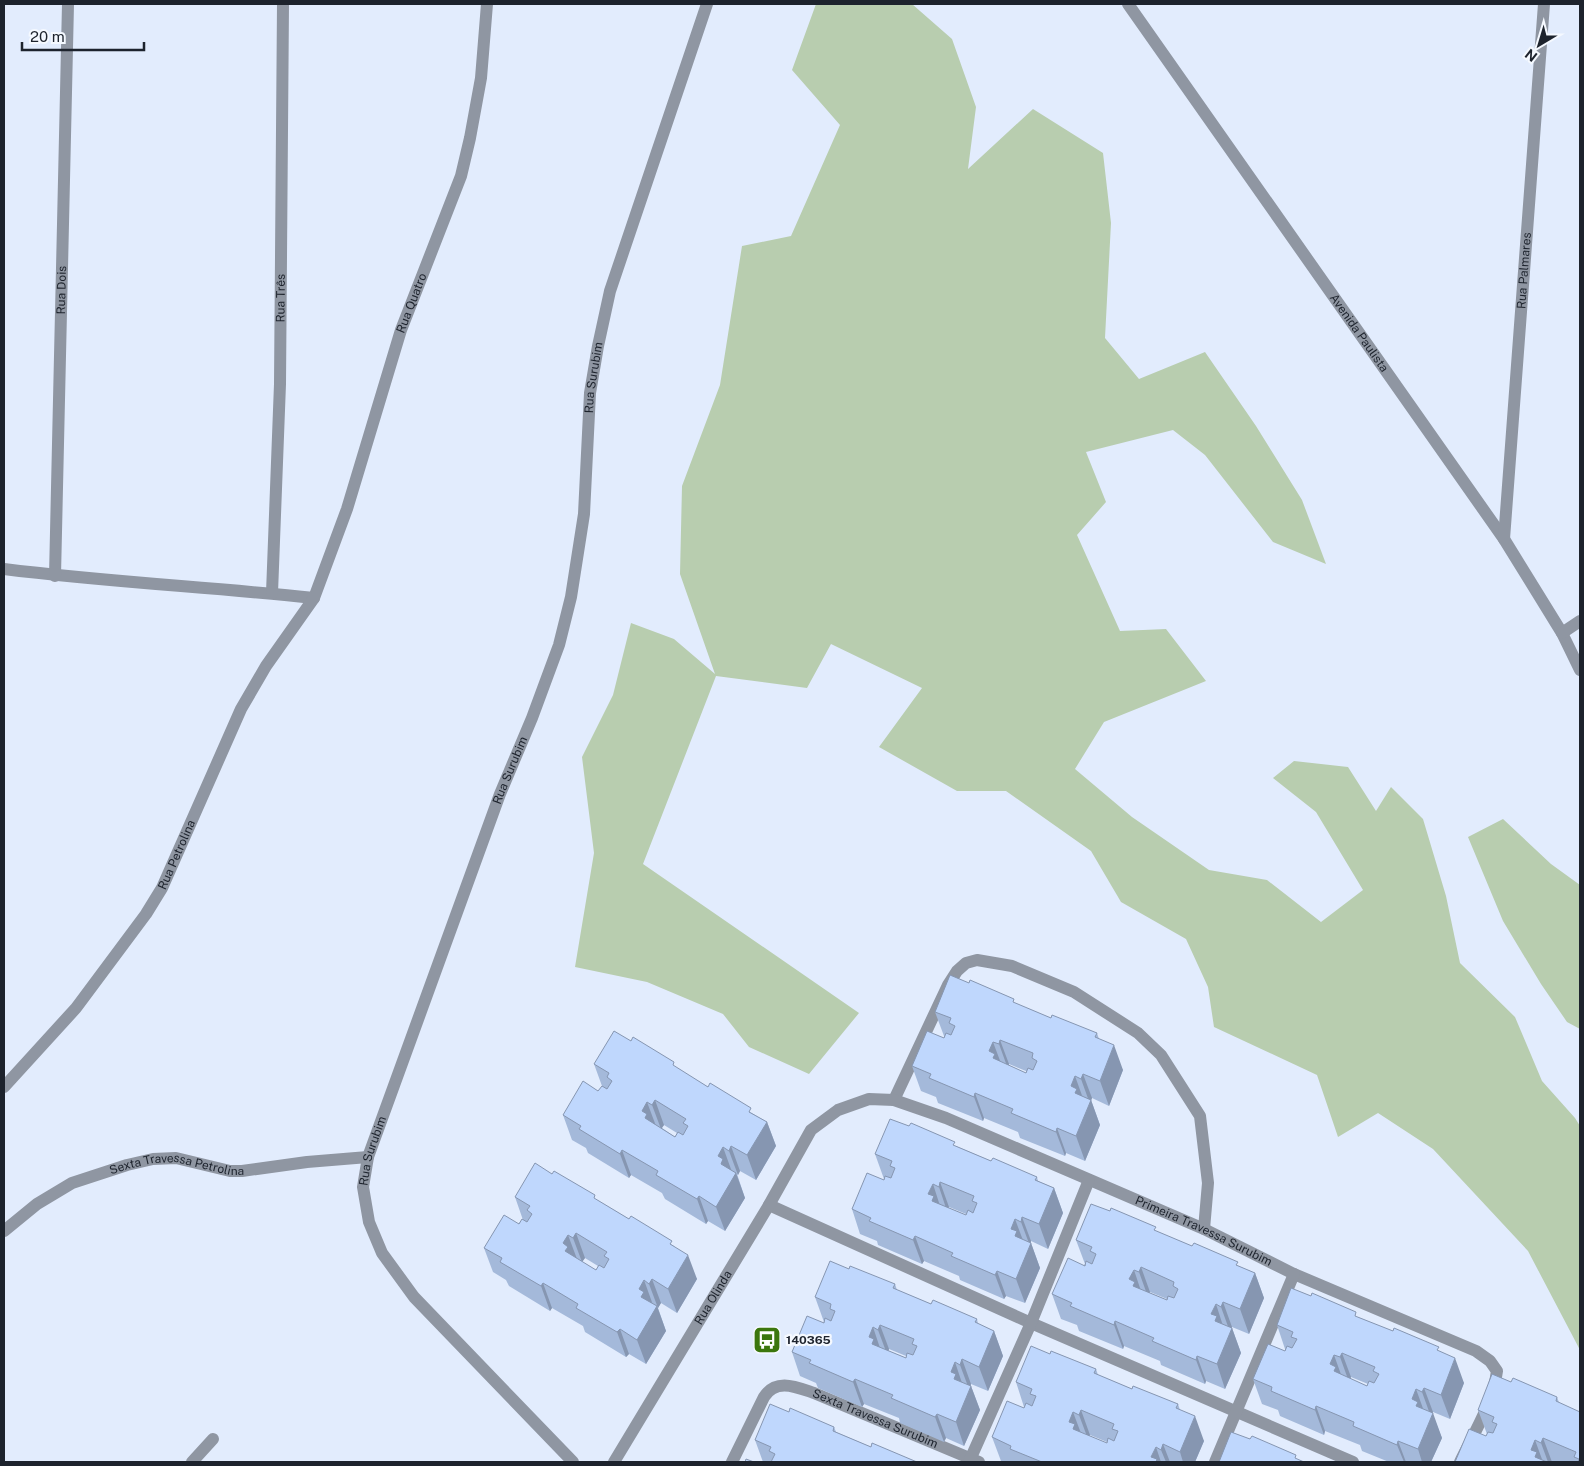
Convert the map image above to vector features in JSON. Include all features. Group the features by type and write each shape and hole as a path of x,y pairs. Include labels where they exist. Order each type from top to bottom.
{"street":[{"name":"Rua Dois","path":"55,576 68,4"},
{"name":"Rua Três","path":"272,593 280,384 283,4"},
{"name":"Rua Quatro","path":"314,598 347,508 401,330 461,176 481,78 487,4"},
{"name":"Rua Surubim","path":"573,1462 414,1297 382,1254 369,1222 363,1187 368,1157 500,794 532,718 559,646 572,597 584,514 590,393 610,291 707,4"},
{"name":"Avenida Paulista","path":"1128,4 1504,539 1562,633 1580,670"},
{"name":"Rua Palmares","path":"1504,539 1544,4"},
{"path":"4,569 55,576 314,598"},
{"name":"Rua Petrolina","path":"4,1087 76,1008 146,914 162,888 241,709 266,666 314,598"},
{"path":"1562,633 1580,620"},
{"path":"894,1100 948,985 957,971 966,963 977,960 1012,966 1038,976 1074,992 1104,1010 1138,1033 1162,1055 1200,1116 1208,1183 1204,1229"},
{"name":"Primeira Travessa Surubim","path":"811,1130 838,1110 869,1099 894,1100 946,1118 1204,1229 1294,1274 1476,1350 1490,1361 1498,1371 1490,1401 1460,1462"},
{"name":"Rua Olinda","path":"614,1462 769,1205 811,1130"},
{"name":"Sexta Travessa Petrolina","path":"4,1231 37,1204 72,1184 153,1158 176,1158 230,1171 242,1172 307,1162 368,1157"},
{"path":"973,1461 1089,1180"},
{"path":"769,1205 1031,1323 1353,1462"},
{"path":"1215,1462 1294,1274"},
{"name":"Sexta Travessa Surubim","path":"732,1462 753,1416 768,1390 781,1386 793,1386 814,1393 973,1461"},
{"path":"192,1462 213,1439"}],"green space":[{"path":"816,4 912,4 952,39 976,107 968,169 1033,109 1103,153 1111,223 1105,338 1139,379 1205,352 1256,426 1302,500 1326,564 1273,542 1205,455 1173,430 1086,452 1106,502 1077,535 1120,631 1166,629 1206,681 1104,722 1075,769 1132,817 1209,870 1267,880 1321,922 1363,890 1316,812 1273,778 1294,761 1348,767 1376,811 1391,787 1423,819 1446,896 1460,963 1515,1017 1542,1081 1580,1126 1580,1350 1528,1251 1433,1149 1378,1113 1338,1137 1317,1075 1214,1027 1208,987 1186,939 1121,902 1091,851 1006,791 957,791 879,747 922,688 831,644 807,688 716,676 643,864 859,1013 809,1074 749,1047 723,1014 647,982 575,967 594,853 582,757 613,695 631,623 674,639 715,674 680,574 682,486 720,385 742,246 791,236 840,125 792,70"},
{"path":"1503,819 1551,864 1580,885 1580,1029 1567,1022 1541,984 1503,921 1468,837"}],"building":[{"path":"950,975 969,983 970,980 1014,999 1013,1002 1051,1018 1052,1015 1097,1033 1095,1037 1114,1045 1100,1081 1083,1074 1081,1079 1075,1076 1071,1086 1077,1089 1075,1093 1091,1100 1076,1136 1057,1128 1056,1132 1011,1113 1013,1109 975,1093 974,1097 929,1078 931,1074 912,1066 927,1031 944,1038 946,1033 951,1035 955,1026 949,1023 951,1018 935,1012","holes":["1000,1040 1033,1053 1032,1058 1037,1061 1033,1070 1028,1068 1026,1073 993,1058 995,1054 989,1051 993,1042 999,1044"]},
{"path":"614,1031 631,1041 633,1037 674,1062 673,1065 708,1087 710,1083 751,1108 749,1112 767,1122 747,1155 731,1146 729,1151 723,1147 718,1156 723,1159 721,1164 736,1173 716,1207 699,1196 697,1199 656,1175 658,1171 622,1150 620,1154 579,1129 581,1126 563,1115 583,1081 598,1091 602,1086 607,1089 612,1081 607,1077 609,1073 594,1064","holes":["655,1100 686,1119 683,1123 688,1126 683,1135 678,1132 675,1137 645,1118 647,1114 642,1111 647,1102 652,1105"]},
{"path":"890,1119 909,1126 911,1123 955,1142 953,1145 991,1161 993,1158 1037,1177 1035,1180 1054,1188 1039,1224 1022,1217 1021,1222 1015,1219 1011,1229 1017,1231 1015,1236 1031,1243 1016,1279 997,1271 995,1275 951,1256 953,1253 915,1236 913,1240 869,1221 871,1218 852,1209 867,1173 884,1180 885,1176 891,1178 895,1168 890,1166 892,1161 875,1154","holes":["940,1182 974,1196 972,1201 977,1203 973,1213 968,1210 966,1215 932,1201 934,1196 928,1194 933,1184 939,1187"]},
{"path":"535,1163 552,1174 554,1171 595,1195 594,1198 629,1219 631,1216 672,1241 670,1244 688,1255 668,1289 652,1279 649,1284 644,1280 639,1289 644,1292 641,1297 657,1306 637,1340 620,1329 617,1332 576,1308 578,1304 543,1283 541,1286 500,1262 502,1258 484,1248 504,1215 519,1224 522,1219 527,1222 532,1214 527,1210 530,1206 515,1197","holes":["576,1233 607,1252 604,1256 609,1259 604,1268 599,1265 596,1270 565,1251 568,1247 563,1243 568,1235 573,1238"]},
{"path":"1091,1204 1110,1211 1111,1208 1156,1227 1154,1230 1192,1246 1194,1243 1238,1262 1236,1265 1255,1273 1240,1309 1223,1302 1221,1307 1216,1304 1211,1314 1217,1316 1215,1321 1232,1328 1217,1364 1197,1356 1196,1360 1152,1341 1154,1338 1115,1321 1114,1325 1070,1306 1072,1303 1052,1294 1068,1258 1085,1266 1086,1261 1092,1264 1096,1254 1090,1251 1092,1247 1076,1240","holes":["1141,1267 1174,1282 1173,1286 1178,1289 1174,1298 1168,1296 1167,1300 1133,1286 1135,1282 1129,1279 1134,1270 1139,1272"]},
{"path":"830,1261 849,1269 850,1266 895,1284 893,1288 931,1304 933,1300 977,1319 975,1322 994,1331 979,1367 962,1359 960,1365 955,1362 951,1372 956,1374 954,1379 971,1386 956,1422 937,1414 935,1417 891,1398 893,1395 855,1379 853,1382 809,1363 811,1360 792,1352 807,1316 824,1323 825,1318 831,1321 835,1311 830,1309 831,1304 815,1297","holes":["880,1325 914,1339 912,1344 917,1346 913,1355 907,1353 906,1358 872,1344 874,1339 869,1337 873,1327 878,1330"]},
{"path":"1291,1288 1311,1296 1312,1293 1356,1312 1355,1316 1393,1331 1394,1328 1439,1347 1437,1350 1455,1358 1441,1395 1424,1388 1422,1392 1416,1389 1412,1399 1418,1402 1416,1406 1433,1413 1418,1449 1398,1441 1397,1445 1353,1426 1354,1422 1316,1406 1315,1410 1271,1391 1272,1387 1253,1379 1268,1344 1285,1351 1287,1346 1292,1348 1297,1339 1291,1337 1293,1332 1277,1325","holes":["1342,1353 1375,1367 1373,1371 1379,1374 1374,1383 1369,1381 1367,1386 1334,1371 1336,1367 1330,1364 1334,1355 1340,1357"]},
{"path":"1031,1346 1050,1354 1051,1351 1096,1369 1094,1373 1132,1389 1133,1386 1178,1404 1176,1408 1195,1416 1180,1452 1163,1444 1161,1450 1156,1447 1151,1457 1157,1459 1156,1462 1042,1462 1010,1449 1011,1446 992,1437 1007,1401 1024,1408 1026,1403 1032,1406 1036,1396 1030,1394 1032,1389 1016,1382","holes":["1081,1410 1114,1424 1112,1429 1118,1431 1114,1441 1108,1438 1107,1443 1073,1429 1075,1424 1069,1422 1073,1412 1079,1415"]},
{"path":"1492,1374 1511,1382 1513,1378 1557,1397 1556,1401 1580,1412 1580,1462 1578,1462 1579,1459 1574,1457 1576,1452 1543,1438 1541,1443 1535,1440 1531,1450 1537,1452 1535,1457 1547,1462 1455,1462 1469,1429 1486,1436 1488,1432 1493,1433 1497,1424 1492,1422 1494,1417 1478,1410"},
{"path":"770,1404 789,1412 790,1408 834,1427 833,1431 871,1447 872,1443 917,1462 771,1462 775,1454 769,1451 771,1447 755,1440"},
{"path":"1231,1432 1250,1439 1252,1436 1296,1455 1295,1458 1304,1462 1219,1462"}],"place":[{"name":"140365","path":"767,1340"}]}
